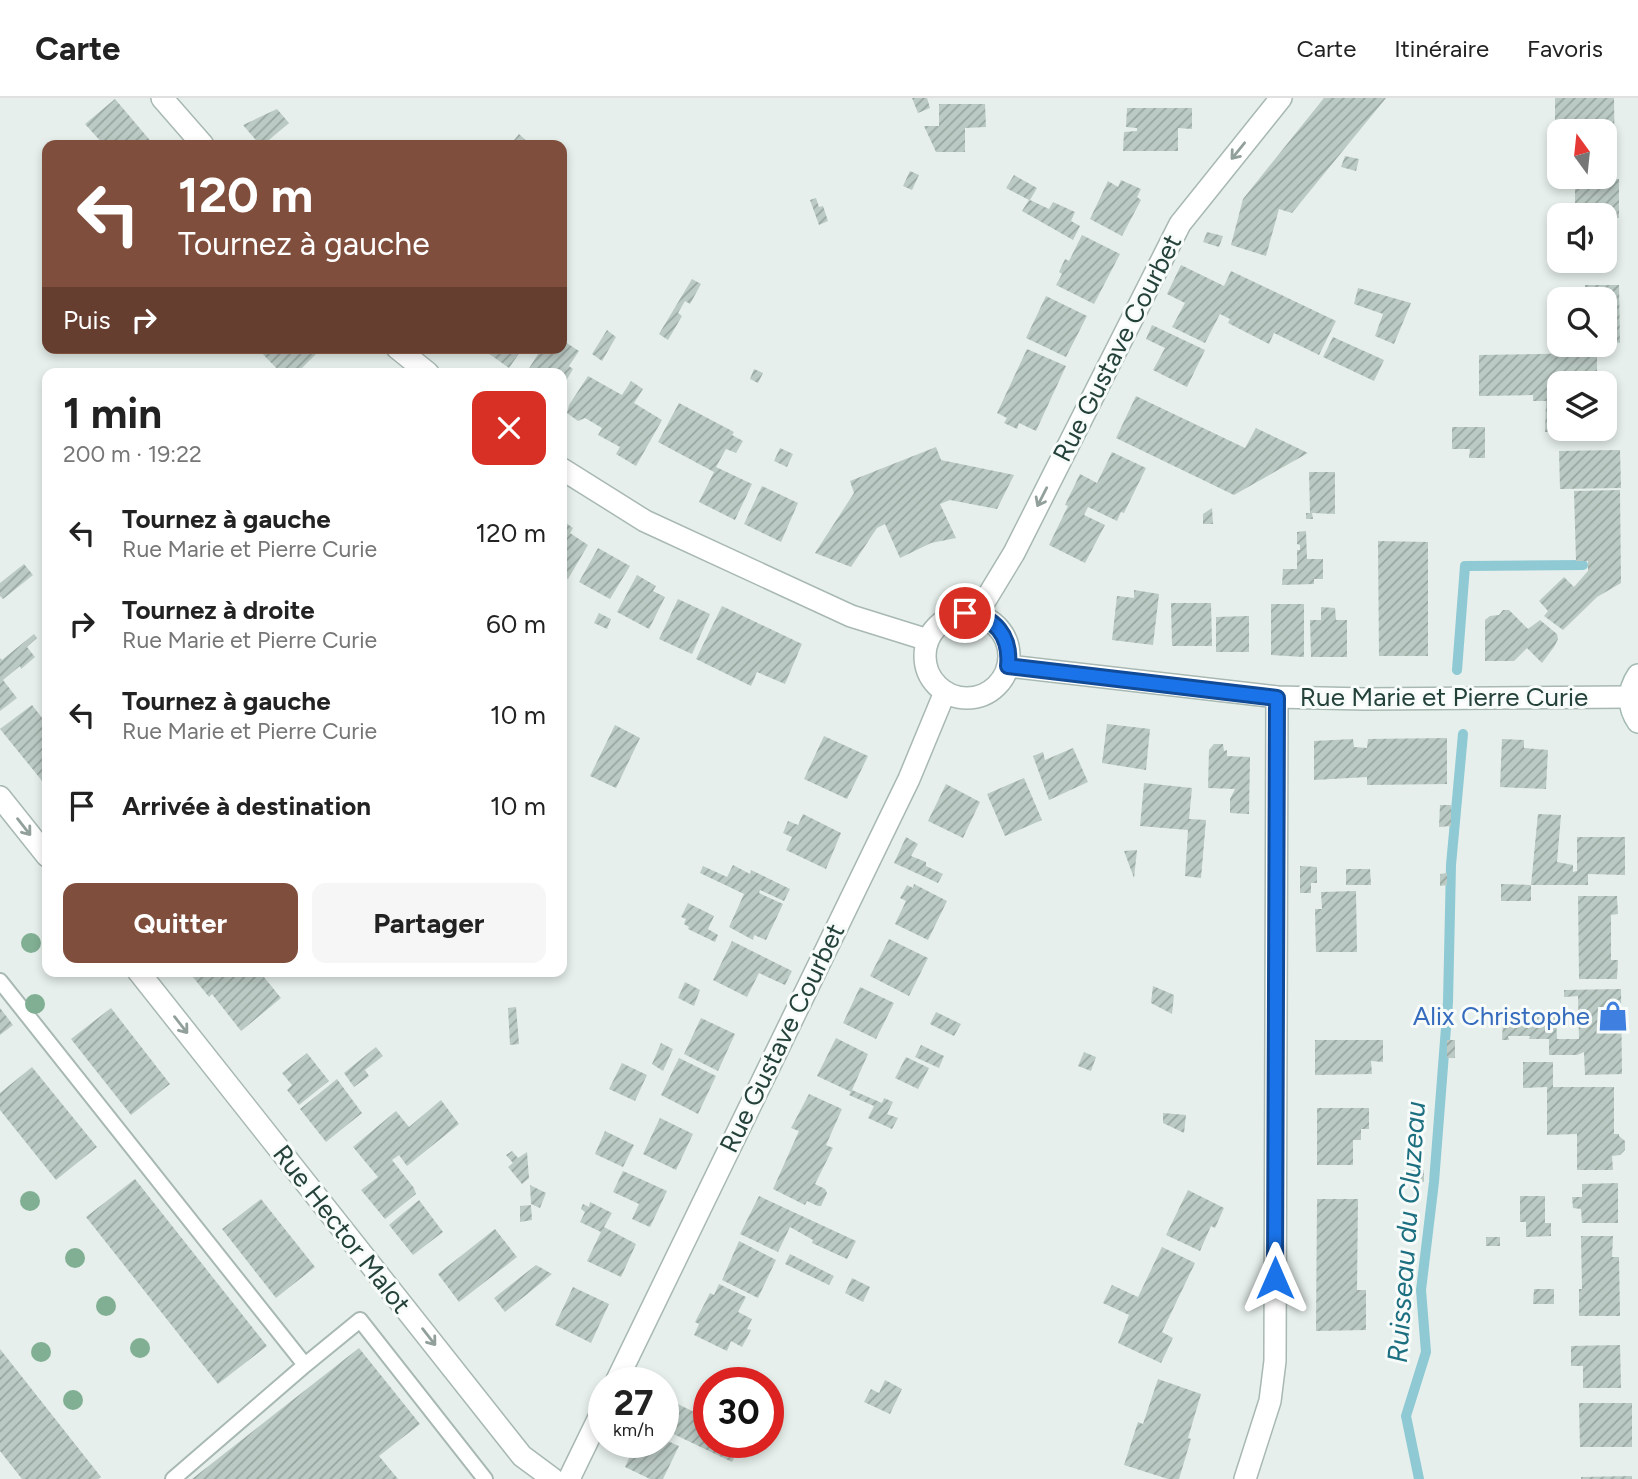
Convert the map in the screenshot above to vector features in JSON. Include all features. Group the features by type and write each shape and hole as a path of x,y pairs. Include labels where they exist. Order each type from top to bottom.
{"street":[{"path":"162,98 199,140"},
{"name":"Rue Gustave Courbet","path":"977,614 1014,554 1180,224 1280,98"},
{"path":"405,354 423,368"},
{"path":"567,472 645,521 851,617 928,640"},
{"path":"965,613 977,614 1000,628 1010,652 1008,666 995,688 983,695 971,698 945,692 929,674 925,651 928,640 943,621 965,613"},
{"name":"Rue Marie et Pierre Curie","path":"1008,666 1277,698 1629,696"},
{"path":"1638,675 1631,686 1629,696 1630,708 1638,722"},
{"name":"Rue Gustave Courbet","path":"622,1367 909,779 945,692"},
{"path":"1245,1479 1270,1401 1275,1361 1277,698"},
{"path":"0,797 42,850"},
{"name":"Rue Hector Malot","path":"143,977 522,1456 553,1479"},
{"path":"569,1479 588,1440"}],"lane":[{"path":"0,981 305,1365"},
{"path":"173,1479 360,1320 485,1479"}],"building":[{"path":"912,98 927,98 930,108 918,113"},
{"path":"1324,98 1386,98 1292,213 1279,209 1266,256 1231,245 1243,199"},
{"path":"1555,98 1614,98 1614,119 1555,119"},
{"path":"115,99 150,140 99,140 85,124"},
{"path":"939,104 985,104 986,127 965,128 965,152 936,152 924,126 939,126"},
{"path":"1127,108 1192,108 1192,129 1178,128 1178,151 1123,151 1124,132 1137,131 1137,128 1126,127"},
{"path":"277,109 289,123 269,140 256,140 243,125"},
{"path":"519,134 526,140 514,140"},
{"path":"1345,156 1359,159 1356,171 1341,167"},
{"path":"910,171 919,175 912,190 903,186"},
{"path":"1014,175 1037,188 1030,200 1049,209 1053,202 1075,212 1071,221 1080,226 1073,240 1022,211 1029,200 1006,188"},
{"path":"1619,179 1619,218 1617,203 1575,203 1575,189 1617,189"},
{"path":"1121,180 1141,189 1137,197 1141,200 1122,236 1090,219 1108,181 1118,187"},
{"path":"816,198 819,207 823,206 828,221 819,225 810,200"},
{"path":"1207,232 1223,236 1219,247 1203,242"},
{"path":"1082,235 1120,254 1094,304 1056,285 1065,259 1069,261"},
{"path":"1181,265 1224,286 1231,271 1336,321 1319,355 1274,333 1269,344 1228,323 1230,319 1220,314 1205,343 1172,327 1185,303 1167,294"},
{"path":"692,279 701,284 690,304 685,301 678,313 682,316 668,340 659,334"},
{"path":"1619,285 1620,343 1617,342 1617,287 1585,287"},
{"path":"1358,288 1411,303 1394,344 1375,336 1383,314 1354,304"},
{"path":"1046,296 1087,316 1066,357 1026,338"},
{"path":"1152,325 1205,350 1187,387 1153,370 1165,348 1146,339"},
{"path":"607,330 616,337 602,361 592,354"},
{"path":"1333,337 1384,360 1374,381 1323,357"},
{"path":"567,343 579,351 569,366 573,369 567,379 567,368 529,368 538,354 567,354"},
{"path":"1027,349 1066,366 1036,431 1019,423 1017,429 1004,423 1007,418 997,413"},
{"path":"263,354 316,354 302,368 276,368"},
{"path":"489,354 519,354 509,368"},
{"path":"1547,354 1547,357 1597,357 1597,371 1547,371 1545,432 1546,401 1533,401 1533,395 1479,396 1479,355"},
{"path":"754,369 763,373 758,383 750,379"},
{"path":"588,376 622,395 631,381 643,389 634,403 662,420 636,466 616,454 620,447 598,435 602,428 585,418 578,421 567,413 569,405"},
{"path":"1136,396 1245,448 1256,428 1308,453 1234,495 1116,438"},
{"path":"679,403 734,432 732,435 743,441 736,453 726,449 716,467 752,484 735,520 699,502 714,472 658,442"},
{"path":"1452,427 1485,427 1485,458 1469,458 1470,449 1452,449"},
{"path":"936,447 941,460 1014,475 997,509 950,500 940,504 956,538 931,543 900,558 885,524 877,528 851,567 815,553 854,493 850,481"},
{"path":"780,448 793,454 787,467 774,461"},
{"path":"1620,450 1621,488 1560,489 1559,451"},
{"path":"1112,452 1146,468 1124,513 1121,512 1117,521 1088,507 1084,515 1105,525 1085,563 1049,545 1080,474 1097,483"},
{"path":"1309,472 1335,472 1335,514 1312,513 1313,519 1306,519 1306,513 1310,513"},
{"path":"762,486 798,503 781,542 744,524"},
{"path":"1620,490 1621,583 1597,597 1563,630 1544,616 1548,611 1539,601 1564,577 1574,587 1588,571 1588,561 1576,561 1574,491"},
{"path":"1212,508 1213,524 1203,524 1203,514"},
{"path":"567,524 573,528 570,533 588,545 568,579"},
{"path":"1306,531 1307,559 1323,559 1323,579 1314,579 1314,584 1282,585 1283,569 1297,569 1297,550 1300,550 1300,545 1297,544 1297,532"},
{"path":"1378,541 1428,542 1428,656 1379,656"},
{"path":"598,548 630,566 610,599 579,582"},
{"path":"24,564 33,575 3,599 0,596 0,583"},
{"path":"637,575 656,586 653,591 665,597 649,629 617,612"},
{"path":"1134,590 1159,594 1153,645 1112,640 1117,596 1134,598"},
{"path":"678,599 710,614 692,654 659,639"},
{"path":"1171,603 1211,603 1212,646 1172,646"},
{"path":"1271,604 1304,604 1304,657 1271,655"},
{"path":"722,606 802,644 785,684 757,672 751,686 696,659"},
{"path":"1321,607 1335,608 1336,620 1347,620 1347,657 1311,657 1310,620 1321,620"},
{"path":"1503,610 1509,610 1528,629 1540,620 1557,634 1554,647 1542,663 1527,648 1514,661 1485,661 1485,620 1499,615"},
{"path":"599,613 611,619 607,629 594,623"},
{"path":"1249,616 1249,652 1216,652 1216,617"},
{"path":"34,634 37,638 27,647 35,657 3,680 17,698 0,711 0,658 2,660"},
{"path":"32,705 42,718 42,781 0,729"},
{"path":"1107,724 1150,729 1146,770 1102,763"},
{"path":"615,725 640,738 616,788 590,776"},
{"path":"824,736 868,756 847,799 804,779"},
{"path":"1447,738 1447,784 1367,785 1367,777 1314,780 1314,741 1353,739 1354,747 1367,748 1368,739"},
{"path":"1502,739 1524,740 1524,748 1548,750 1546,789 1500,787"},
{"path":"1214,744 1223,744 1227,756 1250,757 1249,814 1230,813 1230,799 1235,789 1208,788 1209,750"},
{"path":"1073,748 1088,782 1049,800 1033,756 1043,752 1045,760"},
{"path":"1024,778 1042,820 1005,836 987,794"},
{"path":"1144,783 1192,788 1189,819 1206,820 1201,878 1185,876 1188,830 1140,826"},
{"path":"946,784 980,802 963,838 928,821"},
{"path":"1440,805 1451,805 1451,826 1439,827"},
{"path":"803,814 841,833 826,869 786,850 792,837 783,833 788,821 798,825"},
{"path":"1538,814 1561,815 1557,862 1573,865 1573,872 1577,871 1577,837 1625,837 1625,875 1588,874 1588,885 1531,885"},
{"path":"906,837 918,844 911,856 926,862 926,866 943,874 938,883 894,863"},
{"path":"1137,850 1134,878 1124,851"},
{"path":"733,865 750,874 751,870 790,889 784,901 760,890 759,893 783,904 766,940 754,935 753,940 729,927 744,894 700,873 703,866 727,877"},
{"path":"1300,866 1317,867 1317,883 1311,883 1311,893 1300,893"},
{"path":"1346,869 1370,869 1371,885 1346,885"},
{"path":"1447,873 1447,885 1440,886 1440,874"},
{"path":"914,884 947,901 928,940 895,924 906,901 900,898 907,885 913,888"},
{"path":"1501,884 1531,885 1531,901 1501,901"},
{"path":"1356,891 1357,952 1316,952 1315,909 1322,909 1321,892"},
{"path":"1578,896 1617,896 1618,914 1611,915 1611,960 1618,960 1617,979 1579,979"},
{"path":"688,903 714,916 708,929 718,935 715,942 688,929 684,924 686,919 681,917"},
{"path":"889,939 928,958 909,996 870,976"},
{"path":"732,941 792,971 785,985 759,973 747,997 713,980"},
{"path":"193,977 264,977 281,998 241,1031 212,994 209,997"},
{"path":"685,982 700,990 694,1006 678,998"},
{"path":"1153,986 1174,995 1172,1014 1151,1003"},
{"path":"860,987 894,1003 876,1039 843,1023"},
{"path":"1621,989 1622,1074 1585,1075 1584,1052 1577,1055 1549,1055 1549,1039 1508,1036 1509,1040 1502,1040 1503,1021 1509,1021 1510,1015 1529,1015 1529,1012 1556,1012 1557,1039 1579,1039 1578,996 1564,997 1564,990"},
{"path":"516,1007 519,1044 510,1045 508,1008"},
{"path":"0,1008 13,1025 0,1035"},
{"path":"111,1008 170,1084 131,1115 71,1039"},
{"path":"936,1012 961,1024 954,1036 930,1024"},
{"path":"701,1018 735,1034 718,1071 684,1054"},
{"path":"836,1038 868,1054 852,1090 882,1103 884,1098 893,1102 887,1114 898,1118 892,1129 868,1118 874,1106 817,1076"},
{"path":"1315,1040 1383,1040 1383,1062 1371,1061 1372,1074 1315,1075"},
{"path":"1447,1040 1455,1040 1455,1058 1447,1058"},
{"path":"661,1043 673,1049 663,1071 652,1064"},
{"path":"921,1045 944,1056 939,1068 915,1057"},
{"path":"376,1047 383,1056 365,1070 369,1076 354,1087 344,1073"},
{"path":"1084,1052 1096,1057 1091,1071 1078,1066"},
{"path":"307,1053 329,1081 299,1105 287,1090 292,1085 282,1073"},
{"path":"906,1057 929,1068 918,1089 895,1078"},
{"path":"679,1058 716,1076 698,1114 661,1095"},
{"path":"1523,1062 1553,1062 1553,1087 1614,1087 1614,1134 1619,1134 1625,1141 1625,1150 1620,1155 1612,1156 1613,1170 1577,1170 1577,1134 1547,1135 1547,1087 1523,1088"},
{"path":"622,1063 647,1075 635,1101 609,1089"},
{"path":"32,1067 97,1147 56,1180 0,1110 0,1093"},
{"path":"337,1079 362,1113 326,1142 300,1109"},
{"path":"809,1094 842,1109 826,1145 833,1148 815,1184 827,1193 821,1206 807,1201 805,1205 773,1189 799,1131 791,1128"},
{"path":"441,1100 459,1124 407,1166 399,1155 392,1160 416,1194 385,1219 361,1190 378,1177 353,1147 396,1111 409,1127"},
{"path":"1317,1108 1369,1108 1369,1129 1361,1129 1361,1140 1353,1140 1353,1165 1317,1165"},
{"path":"1163,1113 1186,1115 1184,1133 1163,1123"},
{"path":"660,1118 693,1134 676,1170 643,1154"},
{"path":"605,1131 634,1145 623,1167 595,1154"},
{"path":"512,1151 518,1158 527,1152 529,1178 522,1184 508,1167 513,1163 506,1155"},
{"path":"1410,1170 1424,1170 1424,1182 1410,1182"},
{"path":"623,1171 667,1191 650,1227 632,1219 639,1204 613,1192"},
{"path":"135,1179 267,1346 218,1384 86,1217"},
{"path":"1618,1183 1618,1223 1582,1223 1581,1209 1573,1208 1572,1197 1582,1197 1582,1184"},
{"path":"530,1185 546,1193 540,1208 531,1204"},
{"path":"1188,1190 1224,1208 1215,1228 1211,1226 1200,1251 1166,1235"},
{"path":"759,1196 856,1241 847,1259 812,1243 813,1240 790,1227 778,1252 740,1234"},
{"path":"1520,1196 1545,1196 1545,1223 1551,1223 1551,1236 1526,1237 1526,1222 1520,1222"},
{"path":"261,1199 315,1267 276,1298 222,1229"},
{"path":"1317,1199 1358,1199 1357,1290 1366,1290 1366,1330 1316,1331"},
{"path":"419,1200 443,1232 413,1255 389,1225"},
{"path":"590,1202 612,1213 604,1227 636,1244 621,1277 587,1261 601,1232 580,1222 585,1212 581,1209 583,1204 589,1207"},
{"path":"531,1205 532,1220 520,1222 520,1206"},
{"path":"495,1229 517,1257 459,1302 438,1274"},
{"path":"1581,1236 1613,1236 1612,1257 1619,1257 1620,1316 1579,1316 1579,1289 1582,1289"},
{"path":"1486,1237 1500,1237 1500,1246 1486,1246"},
{"path":"739,1241 776,1260 758,1298 722,1280"},
{"path":"1162,1247 1195,1263 1162,1332 1173,1338 1161,1363 1118,1343 1129,1315 1103,1303 1112,1285 1138,1297"},
{"path":"790,1254 834,1276 829,1285 785,1264"},
{"path":"536,1265 552,1274 505,1312 494,1298"},
{"path":"852,1278 870,1287 863,1302 845,1293"},
{"path":"719,1284 746,1297 738,1312 752,1319 747,1329 751,1330 742,1347 731,1341 727,1351 694,1335 699,1324 695,1322 710,1293 714,1295"},
{"path":"573,1287 609,1304 591,1343 555,1325"},
{"path":"1534,1289 1554,1289 1554,1304 1533,1304"},
{"path":"1620,1345 1621,1388 1583,1388 1583,1366 1571,1366 1571,1346"},
{"path":"359,1348 420,1424 379,1456 398,1479 192,1479"},
{"path":"0,1349 101,1477 22,1479 0,1451"},
{"path":"1158,1379 1201,1394 1179,1479 1168,1479 1124,1465 1138,1422 1143,1424"},
{"path":"885,1380 902,1389 890,1414 864,1402 871,1389 879,1393"},
{"path":"1579,1403 1632,1403 1632,1447 1580,1447"},
{"path":"679,1405 693,1411 693,1443 679,1437"},
{"path":"629,1458 673,1458 663,1479 650,1479 625,1467"},
{"path":"1632,1476 1632,1479 1581,1479 1581,1477"}],"waterway":[{"name":"Ruisseau du Cluzeau","path":"1457,670 1465,566 1583,565"},
{"name":"Ruisseau du Cluzeau","path":"1419,1479 1406,1416 1426,1352 1421,1290 1434,1182 1448,1002 1451,865 1463,734"}],"place":[{"name":"Alix Christophe","path":"1613,1016"}],"route":[{"path":"965,613 977,614 1000,628 1010,652 1008,666 1277,698 1275,1278"}]}
